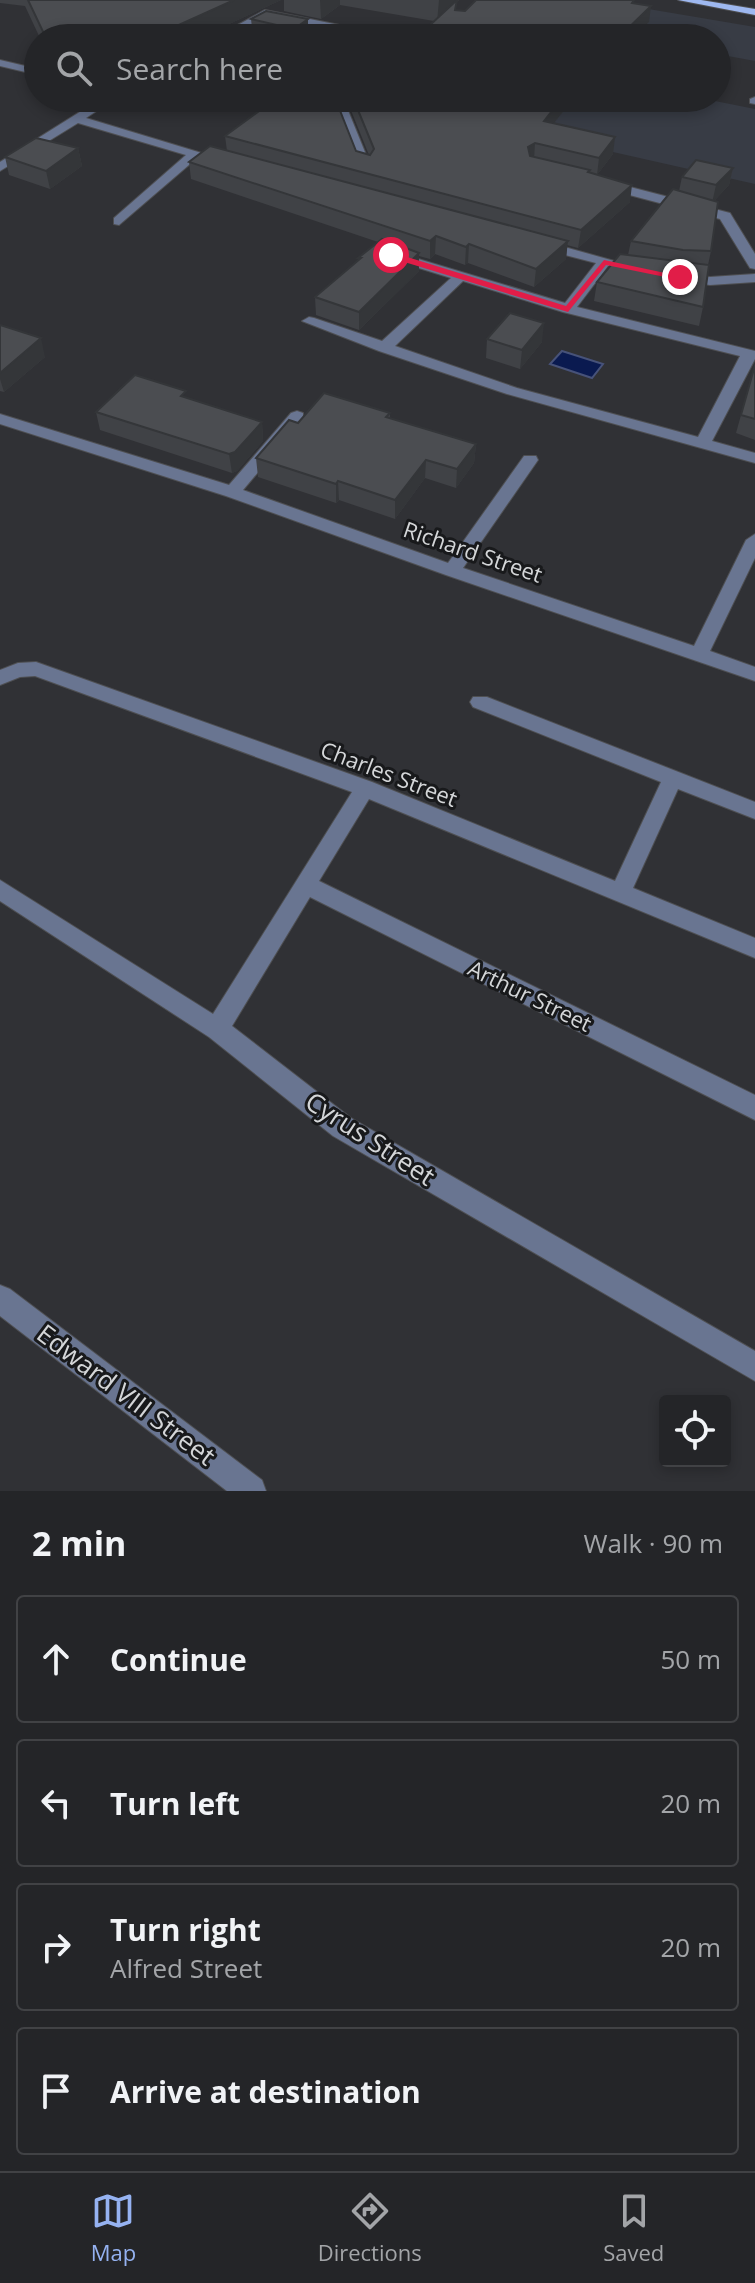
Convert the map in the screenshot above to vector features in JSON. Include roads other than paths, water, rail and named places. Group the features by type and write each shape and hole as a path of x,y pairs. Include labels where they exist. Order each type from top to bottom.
{"main road":[{"path":"683,0 755,12"}],"street":[{"path":"265,13 272,0"},
{"path":"245,24 285,4"},
{"path":"265,13 320,24"},
{"path":"0,63 24,69"},
{"path":"0,167 87,112"},
{"path":"343,112 365,167"},
{"path":"75,119 241,166"},
{"path":"119,221 194,154"},
{"path":"594,182 725,216 755,265"},
{"path":"530,241 649,271"},
{"path":"391,255 568,309 752,355 703,443"},
{"path":"568,309 604,262"},
{"path":"665,274 710,281 755,278"},
{"path":"384,348 460,277"},
{"path":"309,321 512,391 755,458"},
{"path":"232,492 297,416"},
{"name":"Richard Street","path":"0,419 232,492 755,674"},
{"path":"452,571 530,460"},
{"path":"699,654 755,540"},
{"name":"Charles Street","path":"0,678 18,670 36,669 365,788 755,948"},
{"path":"480,702 755,811"},
{"path":"620,893 673,779"},
{"path":"217,1029 365,788"},
{"name":"Arthur Street","path":"306,885 755,1108"},
{"name":"Cyrus Street","path":"0,889 217,1029 342,1127 755,1367"},
{"name":"Edward VIII Street","path":"0,1299 251,1491"}]}
